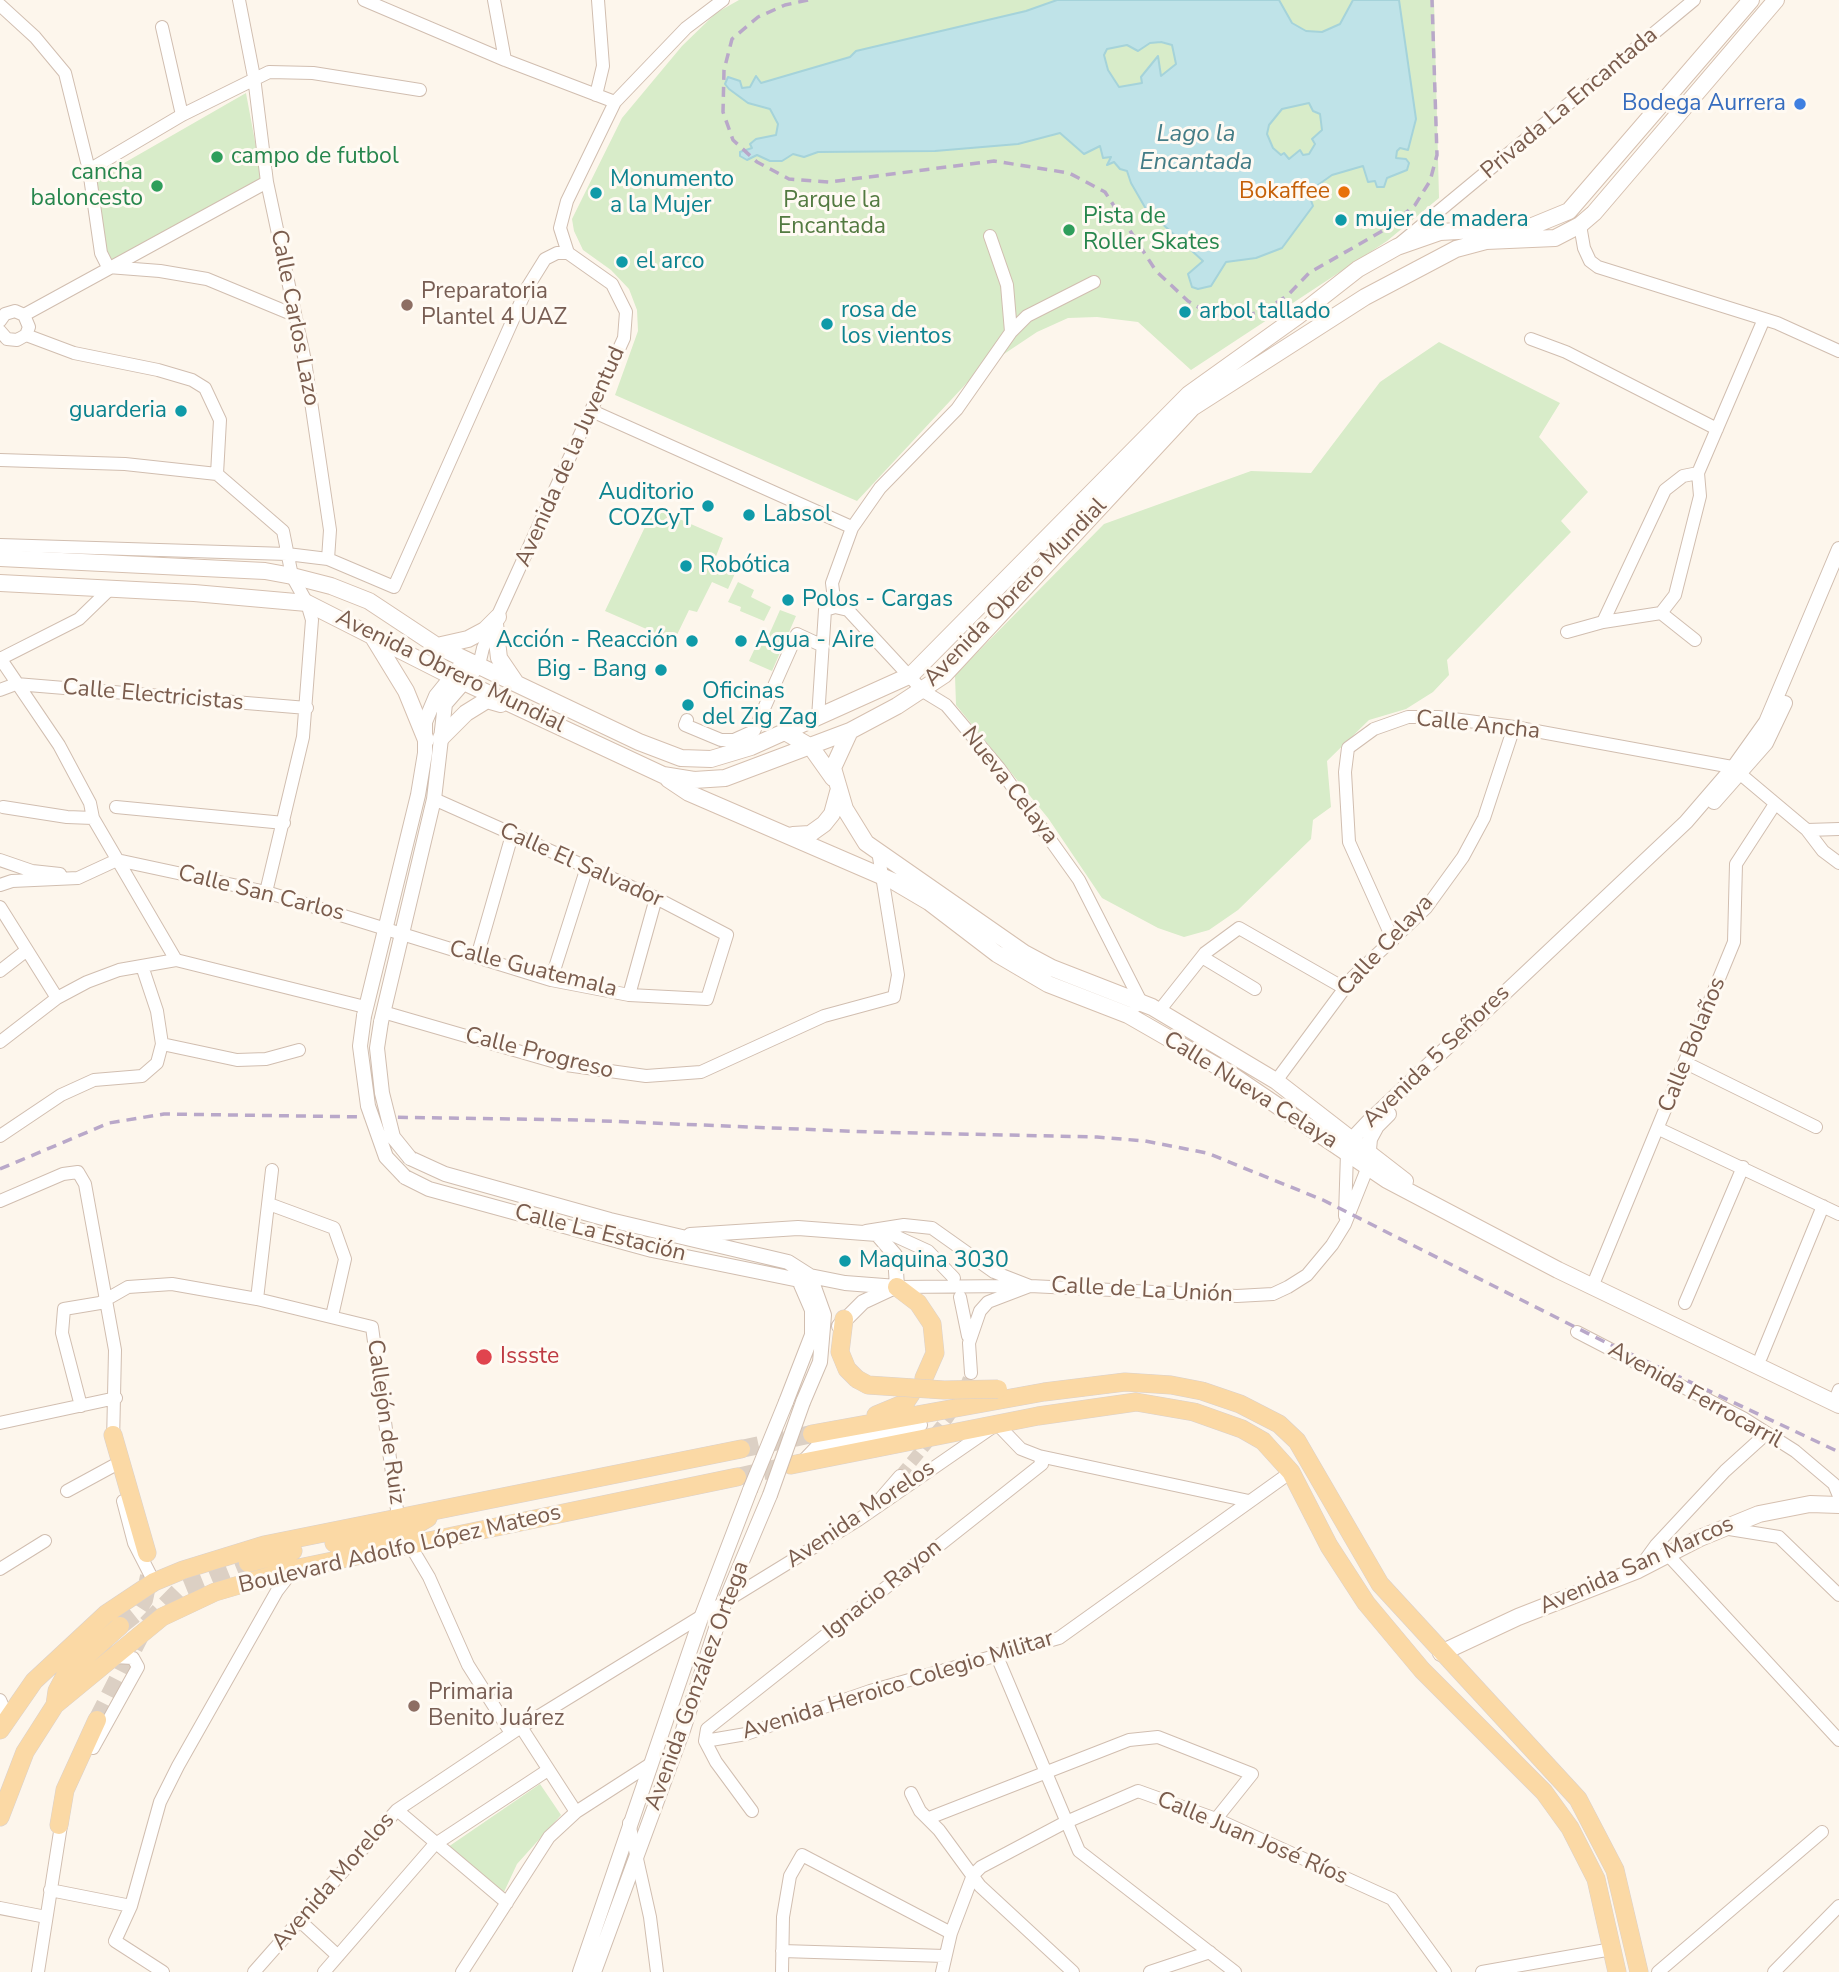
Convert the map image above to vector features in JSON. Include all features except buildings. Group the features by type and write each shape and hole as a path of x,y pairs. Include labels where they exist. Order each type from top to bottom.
{"main road":[{"name":"Avenida Obrero Mundial","path":"0,558 265,571 292,576 369,601 437,646 639,742 681,758 711,758 751,747 911,675 1189,394 1298,316 1358,269 1397,247 1453,230 1530,227 1569,211 1751,0"},
{"name":"Avenida Obrero Mundial","path":"0,583 111,588 307,603 457,679 663,775 694,780 725,778 850,731 923,691 944,676 1192,408 1365,297 1456,249 1486,241 1555,238 1580,225 1594,214 1776,0"},
{"path":"437,646 468,639 496,620"},
{"path":"496,620 499,658 518,685"},
{"path":"371,635 407,691 433,739 466,713 488,700 527,711"},
{"path":"790,835 810,834 832,814 837,786 833,764 850,731"},
{"path":"785,732 811,747"},
{"name":"Calle Nueva Celaya","path":"811,747 837,786 855,829 878,851 1024,953 1052,968 1159,1011 1276,1081 1368,1161 1594,1283 1839,1397"},
{"name":"Calle Nueva Celaya","path":"663,775 689,793 883,876 929,902 997,954 1048,984 1128,1015 1350,1146"},
{"name":"Calle Nueva Celaya","path":"1594,1283 1761,1357 1839,1397"},
{"path":"897,1287 918,1303 932,1324 935,1353 924,1378"},
{"path":"844,1319 840,1352 847,1369 868,1385 1075,1389"},
{"path":"911,1394 905,1403 873,1417 818,1433 928,1418 1075,1389 1125,1382 1171,1385 1240,1404 1279,1424 1297,1441 1380,1584 1441,1653 1554,1769 1578,1799 1615,1870 1639,1972"},
{"path":"796,1464 1107,1405 1153,1403 1242,1429 1263,1441 1291,1472 1329,1546 1366,1603 1422,1670 1544,1792 1570,1828 1596,1879 1617,1972"},
{"path":"113,1435 147,1553"},
{"name":"Boulevard Adolfo López Mateos","path":"4,1724 34,1681 97,1622 154,1582 183,1570 264,1545 398,1517 441,1512 741,1449"},
{"name":"Boulevard Adolfo López Mateos","path":"0,1817 25,1752 55,1705 107,1659 162,1617 215,1592 294,1569 410,1545 744,1484"},
{"name":"Avenida San Marcos","path":"1441,1653 1518,1617 1637,1570 1722,1528 1776,1510 1810,1504 1839,1505"},
{"path":"247,1563 409,1529 441,1512"},
{"path":"55,1705 57,1691 66,1674 120,1626"},
{"path":"59,1825 65,1790 97,1720"}],"street":[{"name":"Calle Carlos Lazo","path":"239,0 254,77 267,182 305,361 330,530 328,559"},
{"path":"364,0 505,60 615,102"},
{"path":"494,0 505,60"},
{"path":"596,94 603,66 598,0"},
{"path":"0,545 287,554 328,559 394,587 527,288 545,259 557,253 568,253 561,228 566,201 600,126 615,102 686,28 723,0"},
{"name":"Privada La Encantada","path":"1397,247 1403,239 1446,208 1694,0"},
{"path":"0,5 35,37 65,73 89,170 102,253 108,267"},
{"path":"162,27 182,114"},
{"path":"89,170 182,114 269,72 313,73 420,90"},
{"path":"0,321 10,312 24,315 267,182"},
{"path":"1446,208 1441,221 1453,230"},
{"path":"1580,225 1584,248 1590,261 1598,267 1764,319 1839,351"},
{"path":"990,236 1007,285 1011,332"},
{"name":"Avenida de la Juventud","path":"473,662 483,648 624,338 626,312 612,284 568,253"},
{"path":"108,267 160,271 207,279 294,315"},
{"path":"818,718 825,610 835,607 832,583 852,528 880,488 957,409 1011,332 1035,311 1094,282"},
{"path":"24,315 29,322 26,335"},
{"path":"1567,632 1603,622 1661,613 1675,595 1700,496 1698,473 1764,319"},
{"path":"0,332 12,341 26,335 74,353 158,370 192,380 205,388 220,420 217,474"},
{"path":"1531,339 1566,352 1717,429"},
{"path":"592,411 849,526"},
{"path":"0,460 125,464 217,474 283,531 292,576 307,603 312,620 307,708 299,761 266,892"},
{"path":"1603,622 1665,489 1683,476 1698,473"},
{"name":"Avenida 5 Señores","path":"1350,1146 1686,822 1736,770 1766,722 1839,549"},
{"name":"Avenida 5 Señores","path":"1345,1224 1368,1161 1370,1139 1377,1126 1618,899 1775,727 1839,575"},
{"path":"111,588 79,619 31,646 0,658 58,745 90,803 93,818 176,960"},
{"name":"Nueva Celaya","path":"835,607 848,610 923,691 946,705 999,768 1079,880 1141,1002"},
{"path":"1661,613 1695,640"},
{"path":"687,720 685,725 720,740 734,740 754,731 797,634 822,646"},
{"path":"382,1017 434,799 433,739 425,722 436,696 473,662"},
{"name":"Calle Electricistas","path":"0,690 16,684 307,708"},
{"name":"Calle Ancha","path":"1393,940 1349,842 1345,772 1348,748 1374,729 1408,717 1438,717 1514,727 1736,770"},
{"name":"Calle Celaya","path":"1276,1081 1344,988 1426,908 1463,856 1484,818 1514,727"},
{"path":"0,1042 57,998 102,976 176,960 365,1011 433,739"},
{"path":"1736,770 1807,830 1823,851 1839,863"},
{"name":"Calle El Salvador","path":"434,799 656,898 727,934 707,999"},
{"name":"Calle Bolaños","path":"1594,1283 1734,942 1736,864 1775,804"},
{"path":"4,807 67,817 93,818"},
{"path":"116,807 284,823"},
{"path":"1807,830 1839,829"},
{"path":"477,957 512,835"},
{"path":"878,851 883,876"},
{"path":"0,860 32,871 88,874"},
{"path":"0,885 12,881 61,881 88,874 117,860"},
{"name":"Calle San Carlos","path":"117,860 266,892 385,927 402,936"},
{"path":"551,980 586,867"},
{"name":"Calle Progreso","path":"382,1017 566,1065 646,1076 701,1072 824,1016 894,997 898,975 886,918 883,876"},
{"path":"629,995 656,898"},
{"path":"0,908 57,998"},
{"path":"1159,1011 1202,957 1239,928 1344,988"},
{"name":"Calle Guatemala","path":"402,936 551,980 629,995 707,999"},
{"path":"0,971 27,950"},
{"path":"1202,957 1255,989"},
{"path":"0,1136 61,1095 94,1080 142,1076 157,1063 162,1044 157,1011 142,967"},
{"path":"1128,1015 1141,1002"},
{"name":"Calle La Estación","path":"365,1011 359,1046 368,1106 386,1157 405,1177 429,1189 608,1238 804,1278"},
{"name":"Calle La Estación","path":"382,1017 377,1048 382,1093 393,1137 410,1158 444,1174 610,1220 788,1262 804,1278"},
{"path":"162,1044 237,1060 266,1059 299,1050"},
{"path":"1686,1063 1816,1127"},
{"path":"1659,1129 1839,1214"},
{"path":"1345,1224 1350,1146"},
{"path":"1685,1303 1743,1167"},
{"path":"257,1299 272,1170"},
{"path":"0,1201 63,1174 78,1172 85,1184 115,1350 113,1466 134,1543 154,1582"},
{"path":"81,1406 62,1333 64,1309 107,1300 128,1287 148,1283 172,1284 257,1299 332,1316 345,1259 334,1228 269,1204"},
{"path":"1761,1357 1823,1206"},
{"name":"Calle de La Unión","path":"971,1373 970,1343 975,1320 988,1302 1030,1286 1237,1296 1273,1294 1307,1275 1345,1224"},
{"path":"858,1232 893,1226 932,1228 994,1272 1030,1286"},
{"name":"Calle La Estación","path":"677,1237 798,1228 877,1234"},
{"path":"877,1234 889,1244 895,1255 897,1287"},
{"path":"877,1234 893,1235 928,1251 954,1278"},
{"path":"804,1278 897,1287 1030,1286"},
{"path":"804,1278 824,1315 820,1362"},
{"name":"Avenida González Ortega","path":"580,1972 744,1484 786,1402 812,1335 812,1310 804,1278"},
{"path":"820,1362 844,1319 872,1296 897,1287"},
{"path":"960,1297 970,1343"},
{"name":"Callejón de Ruiz","path":"332,1316 372,1326 398,1517"},
{"name":"Avenida Ferrocarril","path":"1577,1332 1767,1433 1827,1478 1839,1496"},
{"name":"Avenida González Ortega","path":"594,1972 683,1730 724,1604 770,1496 820,1362"},
{"path":"0,1423 116,1398"},
{"path":"796,1464 818,1445 928,1418"},
{"path":"997,1424 1021,1449 1039,1456 1249,1501"},
{"name":"Avenida Morelos","path":"254,1972 397,1810 516,1730 858,1520 997,1424"},
{"path":"1637,1570 1656,1545 1725,1471 1767,1433"},
{"name":"Ignacio Rayon","path":"705,1741 708,1729 1042,1464 1039,1456"},
{"path":"67,1491 113,1466"},
{"name":"Avenida Heroico Colegio Militar","path":"705,1741 746,1734 870,1692 1059,1638 1291,1472"},
{"path":"858,1520 900,1476"},
{"path":"1722,1528 1779,1537 1839,1595"},
{"path":"0,1569 46,1541"},
{"path":"410,1545 429,1577 468,1665 548,1770 576,1812"},
{"path":"1668,1555 1839,1740"},
{"path":"163,1972 116,1941 131,1906 160,1802 177,1766 277,1591 294,1569"},
{"path":"996,1654 1064,1822 1079,1851 1235,1972"},
{"path":"38,1972 59,1825 97,1739 136,1675 138,1667 132,1658 125,1656 107,1659"},
{"path":"0,1700 4,1724"},
{"path":"929,1818 1129,1741 1158,1737 1252,1774 1216,1819"},
{"path":"705,1741 716,1762 752,1811"},
{"path":"462,1972 548,1837 576,1812 649,1765"},
{"path":"324,1972 434,1845 548,1770"},
{"name":"Calle Juan José Ríos","path":"973,1875 981,1867 1064,1822 1139,1791 1216,1819 1392,1899 1445,1972"},
{"path":"911,1793 920,1811 929,1818 980,1886 1073,1972"},
{"path":"397,1810 434,1845 506,1903"},
{"path":"629,1824 638,1852 657,1972"},
{"path":"1658,1972 1822,1832"},
{"path":"782,1972 790,1876 802,1855 951,1933"},
{"path":"942,1972 951,1933 973,1875"},
{"path":"50,1890 131,1906"},
{"path":"1774,1972 1839,1906"},
{"path":"0,1908 46,1917"},
{"path":"300,1921 338,1956"},
{"path":"1482,1972 1612,1949"},
{"path":"782,1951 945,1956"},
{"path":"1150,1972 1210,1952"}],"green space":[{"name":"Parque la Encantada","path":"739,0 1434,0 1439,198 1387,241 1191,370 1138,322 1097,317 1068,318 1037,332 977,372 857,501 615,395 638,331 637,310 629,289 611,270 583,250 574,231 572,219 622,118 682,46 716,13"},
{"path":"246,93 262,179 106,265 91,182"},
{"path":"1439,342 1560,403 1539,437 1588,492 1561,521 1571,532 1447,660 1449,675 1433,692 1406,709 1369,720 1327,761 1331,807 1313,820 1311,839 1238,910 1209,930 1184,937 1158,928 1102,898 1048,818 956,705 955,675 1104,524 1251,471 1311,473 1380,382"},
{"path":"654,508 723,538 715,559 737,569 728,589 712,582 697,612 689,610 674,641 605,611"},
{"path":"738,582 754,590 751,597 771,607 764,621 740,611 741,607 728,602"},
{"path":"780,610 796,616 772,671 749,661 761,635 768,637"},
{"path":"540,1784 561,1815 517,1864 504,1892 448,1847"}],"water":[{"name":"Lago la Encantada","path":"1057,0 1279,0 1292,23 1306,31 1322,32 1340,24 1353,0 1399,0 1416,119 1408,150 1400,148 1397,151 1396,158 1406,159 1409,163 1407,170 1387,178 1384,187 1377,187 1375,181 1368,182 1363,166 1332,175 1308,192 1313,206 1282,248 1256,258 1226,262 1211,286 1198,289 1192,287 1188,274 1203,261 1146,209 1127,171 1120,169 1114,162 1107,165 1111,157 1103,158 1100,146 1084,154 1060,133 1018,144 935,151 818,152 804,157 793,154 782,161 770,161 757,155 747,160 740,156 740,152 752,148 750,144 756,139 776,135 778,124 770,109 748,103 729,89 725,84 728,77 740,81 742,88 750,87 756,76 761,83 850,57 856,51 1026,11","holes":["1150,43 1172,45 1176,64 1161,76 1158,56 1141,77 1142,83 1119,87 1108,70 1104,55 1107,49 1127,45 1138,51","1309,103 1313,111 1320,114 1322,130 1312,139 1315,144 1309,154 1303,155 1300,150 1289,159 1284,153 1281,155 1273,148 1267,134 1269,125 1282,109"]}],"tunnel":[{"path":"900,1476 947,1419 960,1400 971,1373"},
{"path":"741,1449 812,1434"},
{"path":"737,1477 791,1465"},
{"path":"97,1720 145,1626 179,1591 248,1563"},
{"path":"120,1626 135,1614 144,1600 149,1576"}],"railway":[{"path":"808,0 785,5 758,17 732,39 724,70 723,112 733,140 757,162 789,179 829,182 994,161 1069,173 1105,192 1156,271 1188,301 1210,314 1235,318 1264,311 1288,295 1309,273 1389,227 1415,205 1430,181 1437,155 1432,0"},
{"path":"0,1169 109,1123 164,1114 580,1120 870,1132 1097,1137 1145,1141 1207,1153 1323,1200 1605,1342 1839,1452"}],"place":[{"name":"Bodega Aurrera","path":"1800,104"},
{"name":"campo de futbol","path":"217,157"},
{"name":"cancha baloncesto","path":"157,186"},
{"name":"Bokaffee","path":"1344,192"},
{"name":"Monumento a la Mujer","path":"596,193"},
{"name":"mujer de madera","path":"1341,220"},
{"name":"Pista de Roller Skates","path":"1069,230"},
{"name":"el arco","path":"622,262"},
{"name":"Preparatoria Plantel 4 UAZ","path":"407,305"},
{"name":"arbol tallado","path":"1185,312"},
{"name":"rosa de los vientos","path":"827,324"},
{"name":"guarderia","path":"181,411"},
{"name":"Auditorio COZCyT","path":"708,506"},
{"name":"Labsol","path":"749,515"},
{"name":"Robótica","path":"686,566"},
{"name":"Polos - Cargas","path":"788,600"},
{"name":"Acción - Reacción","path":"692,641"},
{"name":"Agua - Aire","path":"741,641"},
{"name":"Big - Bang","path":"661,670"},
{"name":"Oficinas del Zig Zag","path":"688,705"},
{"name":"Maquina 3030","path":"845,1261"},
{"name":"Issste","path":"484,1357"},
{"name":"Primaria Benito Juárez","path":"414,1706"}]}
